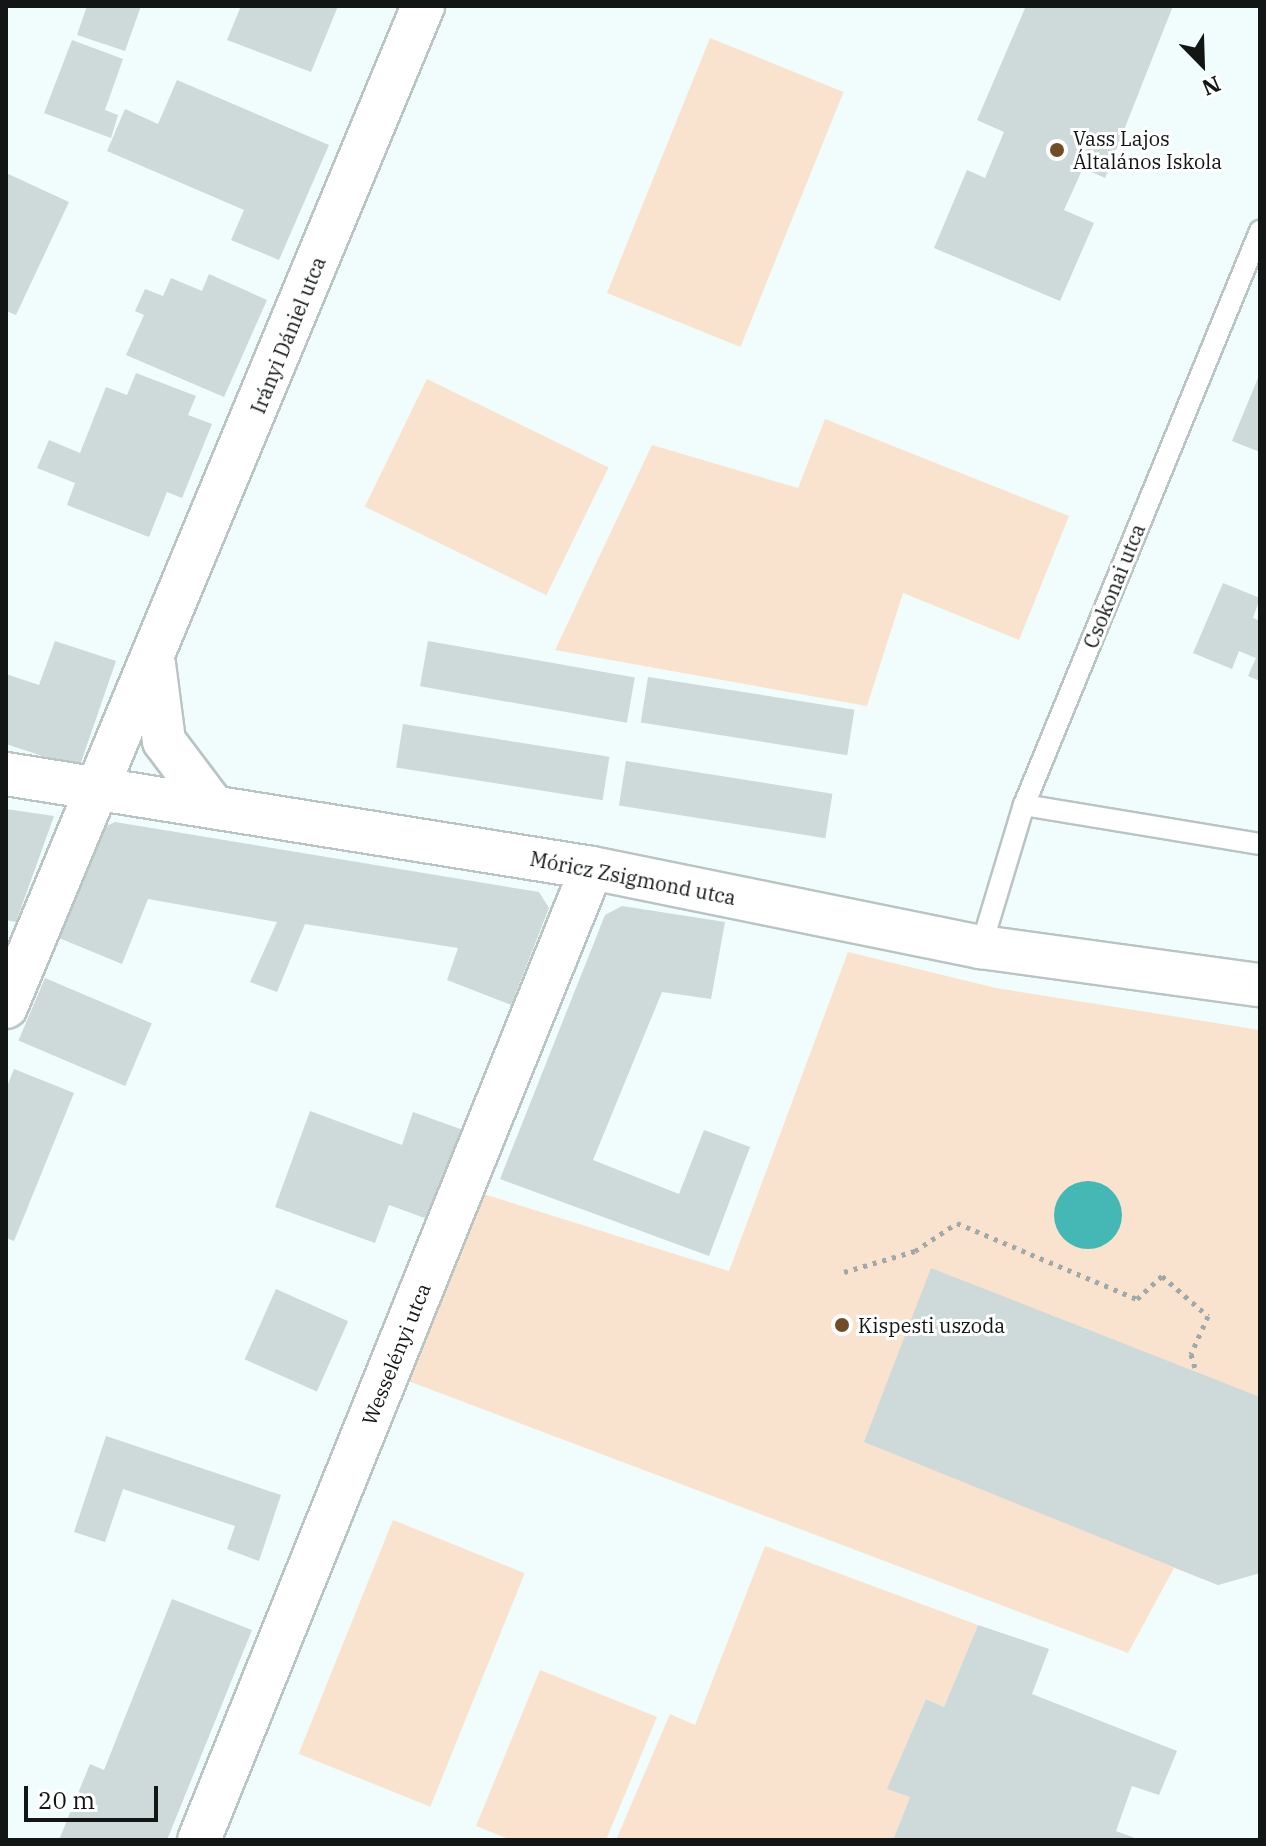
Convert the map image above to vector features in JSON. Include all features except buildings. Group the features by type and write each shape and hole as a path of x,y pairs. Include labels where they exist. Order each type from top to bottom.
{"street":[{"name":"Irányi Dániel utca","path":"6,1007 154,664 423,6"},
{"name":"Irányi Dániel utca","path":"154,664 164,741 212,805"},
{"name":"Móricz Zsigmond utca","path":"6,774 592,868 981,947 1260,985"},
{"name":"Wesselényi utca","path":"199,1840 592,868"}],"lane":[{"name":"Csokonai utca","path":"981,947 1024,805 1260,231"},
{"path":"1024,805 1260,844"}],"path":[{"path":"844,1272 915,1251 957,1223 1137,1299 1162,1276 1208,1316 1191,1354 1196,1372"}],"shaded area":[{"path":"710,38 844,92 740,347 607,293"},
{"path":"427,379 609,468 546,595 365,507"},
{"path":"825,419 1069,516 1019,640 903,593 867,706 555,650 652,445 798,488"},
{"name":"Kispesti uszoda","path":"848,952 996,988 1260,1030 1260,1573 1218,1585 1174,1568 1128,1653 403,1379 474,1191 729,1271"},
{"path":"393,1520 525,1573 430,1807 299,1754"},
{"path":"765,1546 978,1625 944,1707 926,1699 888,1788 910,1797 893,1840 616,1840 670,1714 695,1725"},
{"path":"540,1670 657,1717 606,1840 511,1840 476,1826"}],"water":[{"path":"1088,1181 1112,1191 1122,1215 1112,1239 1088,1249 1064,1239 1054,1215 1064,1191"}],"place":[{"name":"Vass Lajos Általános Iskola","path":"1057,150"},
{"name":"Kispesti uszoda","path":"842,1325"}]}
